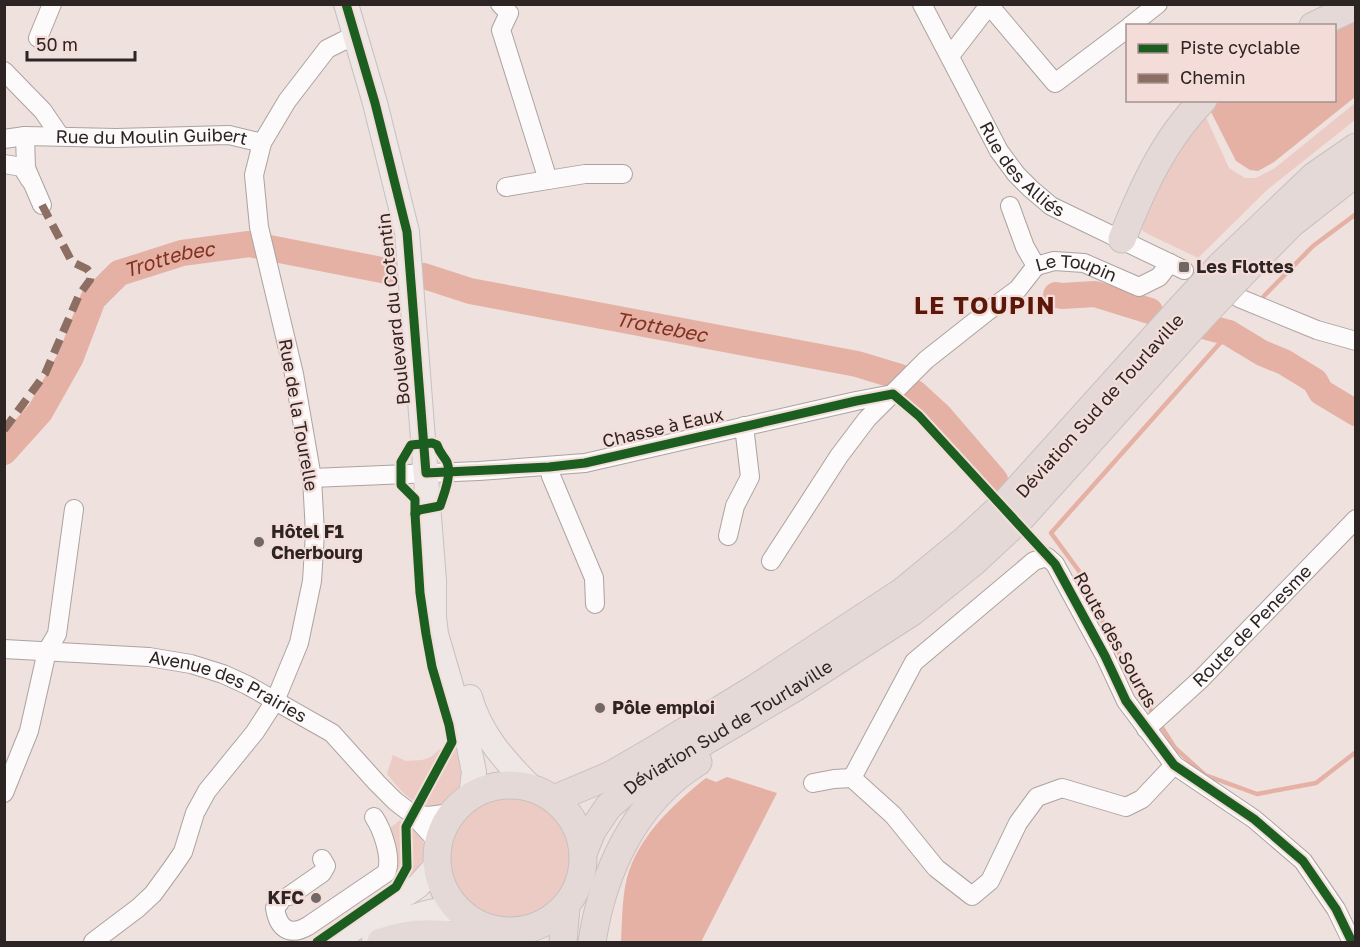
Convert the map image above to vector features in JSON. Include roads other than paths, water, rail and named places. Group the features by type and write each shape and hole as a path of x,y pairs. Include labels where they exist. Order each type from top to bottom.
{"highway":[{"path":"1317,24 1356,6"},
{"path":"1122,239 1146,182 1160,157 1175,134 1201,102"},
{"name":"Déviation Sud de Tourlaville","path":"1232,281 1314,176 1356,147"},
{"name":"Déviation Sud de Tourlaville","path":"543,793 611,775 754,689 903,591 965,540 1006,502 1190,315 1232,281 1291,224 1356,173"},
{"name":"Déviation Sud de Tourlaville","path":"584,851 592,831 608,807 638,782 795,687 912,612 975,561 1022,517 1190,315"},
{"path":"592,942 610,870 622,843 641,816 685,770 781,708 795,687"},
{"path":"381,942 396,937 422,934 494,938 533,928 551,920 566,907 577,890 583,871 584,851 579,831 569,813 543,793 511,785 490,788 462,805 444,827 438,854 440,881 447,896 457,909 494,938"},
{"path":"563,942 566,907"}],"main road":[{"name":"Boulevard du Cotentin","path":"352,14 407,232 434,581 436,634 469,747 473,770 462,805"},
{"name":"Boulevard du Cotentin","path":"434,581 478,723 510,766 543,793"},
{"path":"334,942 418,886 438,854"},
{"path":"372,942 414,915 438,909 457,909"}],"street":[{"path":"38,38 52,4"},
{"name":"Rue des Alliés","path":"922,4 999,151 1016,174 1047,203 1177,267"},
{"path":"1133,24 1158,4"},
{"path":"950,56 990,5 1055,83 1126,29"},
{"path":"509,7 501,30 548,180"},
{"name":"Rue du Moulin Guibert","path":"4,139 25,136 116,138 229,135 262,143 287,101 352,14"},
{"path":"4,71 43,111 60,136"},
{"path":"25,136 26,168 33,187"},
{"name":"Rue de la Tourelle","path":"100,937 153,894 183,852 195,813 207,791 255,732 275,701 299,643 312,580 315,533 312,478 294,374 259,227 254,175 262,143"},
{"path":"4,164 22,167 42,205"},
{"path":"506,187 585,174 623,174"},
{"path":"1010,206 1025,247 1036,266"},
{"name":"Le Toupin","path":"900,387 926,360 1018,289 1036,266 1054,261 1084,263 1139,287 1177,267"},
{"path":"1232,281 1317,330 1356,341"},
{"path":"771,561 839,456 867,418 900,387"},
{"name":"Chasse à Eaux","path":"312,478 549,467 604,459 900,387"},
{"name":"Chasse à Eaux","path":"728,536 735,506 750,477 744,426"},
{"path":"549,467 550,476 594,578 595,604"},
{"path":"4,793 29,731 47,651 57,634 74,509"},
{"name":"Route de Penesme","path":"1146,729 1201,679 1356,519"},
{"name":"Route des Sourds","path":"852,778 914,662 1034,561 1047,557 1055,564 1105,656 1126,702 1174,765 1254,819 1303,861 1336,909 1352,942"},
{"name":"Avenue des Prairies","path":"4,649 149,657 191,664 231,678 332,733 395,801 412,814 438,854"},
{"path":"813,783 852,778 893,815 936,868 972,896 990,881 1018,823 1037,797 1062,788 1126,807 1142,799 1174,765"},
{"path":"412,814 428,816 462,805"},
{"path":"322,859 326,866 322,873 284,899 275,908 280,921 289,931 296,932 308,926 386,873 389,867 383,833 374,817"}],"waterway":[{"path":"1264,296 1313,246 1356,214"},
{"name":"Trottebec","path":"4,452 40,412 71,357 93,299 119,273 182,253 249,244 397,273"},
{"name":"Trottebec","path":"424,276 470,291 857,364 900,377"},
{"path":"1056,295 1095,294 1150,311"},
{"path":"1154,716 1108,633 1079,571 1051,533 1236,325"},
{"path":"1207,327 1229,333 1262,353 1284,362 1315,381 1321,392 1356,413"},
{"name":"Trottebec","path":"915,393 939,415 995,480"},
{"path":"1159,723 1175,748 1205,775 1257,794 1316,783 1356,752"}],"place":[{"name":"Les Flottes","path":"1184,267"},
{"name":"Hôtel F1 Cherbourg","path":"259,542"},
{"name":"Pôle emploi","path":"600,708"},
{"name":"KFC","path":"316,898"}],"district":[{"name":"LE TOUPIN","path":"985,306"}]}
